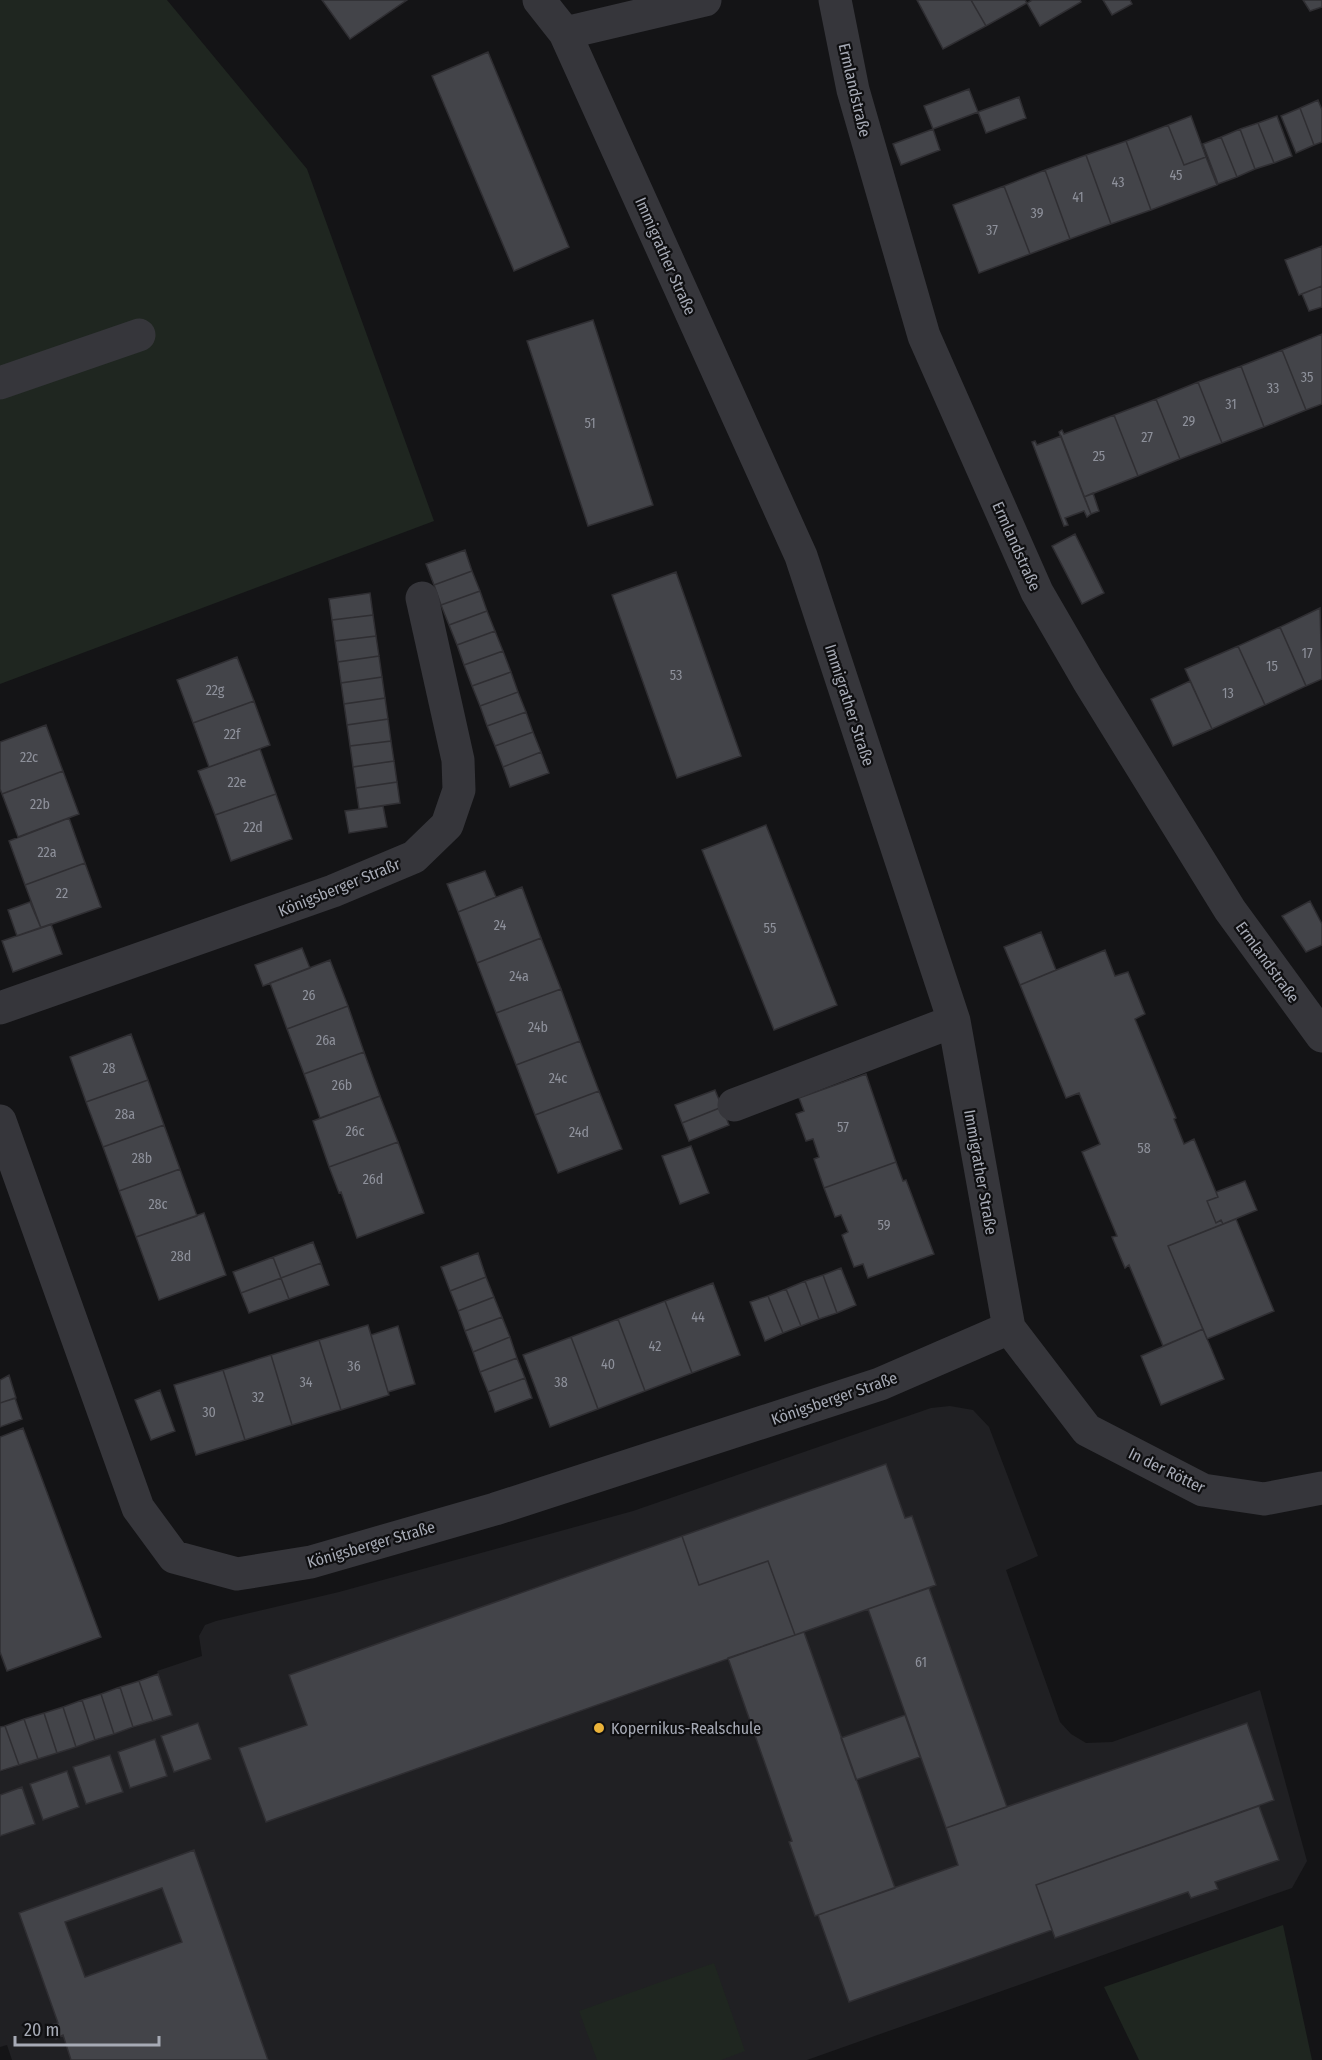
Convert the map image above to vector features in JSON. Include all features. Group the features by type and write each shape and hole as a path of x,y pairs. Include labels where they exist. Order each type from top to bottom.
{"street":[{"name":"Immigrather Straße","path":"539,0 565,33 801,556 954,1021 1010,1328 1087,1430"},
{"path":"565,33 705,0"},
{"name":"Ermlandstraße","path":"835,0 853,90 924,336 1037,592 1088,680 1230,910 1322,1036"},
{"path":"0,383 138,336"},
{"name":"Königsberger Straßr","path":"0,1008 333,891 414,857 447,825 459,790 458,760 422,598"},
{"path":"734,1105 954,1021"},
{"name":"Königsberger Straße","path":"0,1121 138,1508 174,1557 237,1574 311,1562 495,1509 880,1384 1010,1328"},
{"name":"In der Rötter","path":"1087,1430 1203,1490 1264,1499 1322,1488"}],"shaded area":[{"path":"0,0 167,0 307,169 434,521 0,684"},
{"name":"Kopernikus-Realschule","path":"950,1406 973,1410 989,1427 1038,1556 1006,1570 1060,1722 1071,1734 1086,1743 1112,1742 1260,1690 1307,1861 1292,1888 807,2060 12,2060 7,2045 0,2047 0,1772 172,1715 157,1671 202,1656 199,1636 205,1625 339,1592 633,1511 931,1408"},
{"path":"1283,1925 1312,2060 1139,2060 1104,1987"},
{"path":"714,1963 745,2051 721,2060 597,2060 579,2011"}],"building":[{"path":"322,0 407,0 350,39"},
{"path":"917,0 971,0 986,26 943,49"},
{"path":"971,0 1025,0 1027,3 986,26"},
{"path":"1032,0 1080,0 1081,2 1040,26 1027,3"},
{"path":"1103,0 1130,0 1132,4 1112,15"},
{"path":"1303,0 1322,0 1322,7 1310,11"},
{"path":"488,52 569,247 514,271 432,76"},
{"path":"969,89 978,112 933,129 924,106"},
{"path":"1019,97 1026,118 986,133 978,112"},
{"path":"1318,100 1322,110 1322,142 1314,145 1300,108"},
{"path":"1300,108 1314,145 1296,153 1281,116"},
{"path":"1191,116 1206,157 1184,165 1168,125"},
{"path":"1277,116 1292,156 1274,163 1258,123"},
{"path":"1258,123 1274,163 1255,169 1240,129"},
{"path":"1168,125 1184,165 1206,157 1217,185 1151,210 1126,141"},
{"path":"933,129 940,150 901,165 893,144"},
{"path":"1240,129 1255,169 1237,177 1221,137"},
{"path":"1221,137 1237,177 1218,184 1203,144"},
{"path":"1126,141 1151,210 1111,224 1086,155"},
{"path":"1086,155 1111,224 1070,239 1045,170"},
{"path":"1045,170 1070,239 1030,254 1004,186"},
{"path":"1004,186 1030,254 979,273 953,205"},
{"path":"1322,246 1322,286 1299,295 1285,260"},
{"path":"1322,286 1322,307 1309,311 1302,294"},
{"path":"593,320 653,505 588,526 527,341"},
{"path":"1322,334 1322,404 1306,410 1282,350"},
{"path":"1282,350 1306,410 1264,427 1241,366"},
{"path":"1241,366 1264,427 1222,443 1198,382"},
{"path":"1198,382 1222,443 1180,459 1156,399"},
{"path":"1156,399 1180,459 1138,476 1114,415"},
{"path":"1114,415 1138,476 1084,497 1059,432 1062,430 1064,434"},
{"path":"1061,436 1091,514 1087,517 1084,511 1065,518 1068,525 1064,526 1032,442 1035,441 1037,445"},
{"path":"1093,493 1099,511 1091,514 1084,497"},
{"path":"1075,534 1104,593 1082,604 1052,546"},
{"path":"465,550 472,571 434,585 426,564"},
{"path":"472,571 480,591 441,605 434,585"},
{"path":"676,572 741,756 677,778 612,595"},
{"path":"480,591 487,611 449,625 441,605"},
{"path":"370,593 373,615 332,620 329,599"},
{"path":"1320,608 1322,679 1306,686 1280,627"},
{"path":"487,611 495,631 457,645 449,625"},
{"path":"373,615 376,636 335,641 332,620"},
{"path":"1280,627 1306,686 1265,705 1238,646"},
{"path":"495,631 503,651 464,665 457,645"},
{"path":"376,636 379,656 338,662 335,641"},
{"path":"1238,646 1265,705 1212,729 1185,669"},
{"path":"503,651 511,672 472,686 464,665"},
{"path":"379,656 382,677 341,683 338,662"},
{"path":"237,657 254,701 193,723 177,680"},
{"path":"511,672 518,692 480,706 472,686"},
{"path":"382,677 385,698 344,704 341,683"},
{"path":"1190,681 1212,729 1173,746 1151,699"},
{"path":"518,692 526,712 487,726 480,706"},
{"path":"385,698 388,719 347,725 344,704"},
{"path":"254,701 270,745 209,767 193,723"},
{"path":"526,712 533,732 495,746 487,726"},
{"path":"388,719 391,741 350,746 347,725"},
{"path":"46,725 63,771 2,794 0,789 0,742"},
{"path":"533,732 541,752 503,767 495,746"},
{"path":"391,741 394,761 353,767 350,746"},
{"path":"260,749 276,794 215,815 198,771"},
{"path":"541,752 549,773 510,787 503,767"},
{"path":"394,761 397,782 356,788 353,767"},
{"path":"63,771 79,814 18,837 2,794"},
{"path":"397,782 400,803 359,809 356,788"},
{"path":"276,794 292,839 231,861 215,815"},
{"path":"383,806 387,827 349,833 345,811"},
{"path":"69,818 85,863 25,885 9,841"},
{"path":"766,825 837,1005 774,1030 702,850"},
{"path":"85,863 101,907 41,928 25,885"},
{"path":"485,871 496,897 458,912 447,884"},
{"path":"522,887 541,938 477,963 458,912"},
{"path":"1310,901 1322,924 1322,945 1306,952 1282,916"},
{"path":"30,902 41,928 17,936 8,910"},
{"path":"51,924 62,954 13,972 2,941"},
{"path":"1041,932 1056,970 1020,985 1004,947"},
{"path":"541,938 561,989 496,1013 477,963"},
{"path":"302,948 310,968 263,986 255,965"},
{"path":"1105,950 1115,976 1128,972 1145,1014 1135,1019 1176,1118 1174,1119 1184,1144 1194,1139 1218,1197 1207,1201 1216,1223 1221,1220 1223,1224 1168,1246 1203,1329 1163,1346 1129,1265 1125,1268 1112,1237 1117,1236 1082,1152 1100,1144 1079,1093 1066,1098 1020,985"},
{"path":"330,960 348,1006 287,1029 270,983"},
{"path":"561,989 580,1041 516,1065 496,1013"},
{"path":"348,1006 364,1052 304,1074 287,1029"},
{"path":"131,1034 148,1080 86,1102 70,1057"},
{"path":"580,1041 599,1091 535,1115 516,1065"},
{"path":"364,1052 380,1096 320,1118 304,1074"},
{"path":"866,1074 896,1162 824,1188 814,1159 819,1157 813,1139 806,1141 796,1114 804,1111 799,1098"},
{"path":"148,1080 164,1125 103,1147 86,1102"},
{"path":"715,1090 722,1107 682,1123 675,1105"},
{"path":"599,1091 622,1149 558,1173 535,1115"},
{"path":"380,1096 398,1142 329,1167 313,1121"},
{"path":"722,1107 729,1125 689,1141 682,1123"},
{"path":"164,1125 180,1169 119,1191 103,1147"},
{"path":"398,1142 424,1213 357,1238 341,1192 339,1193 329,1167"},
{"path":"691,1146 709,1193 680,1204 662,1156"},
{"path":"896,1162 903,1181 906,1180 934,1254 868,1278 863,1264 854,1267 842,1235 848,1232 841,1215 835,1217 824,1188"},
{"path":"180,1169 197,1216 136,1237 119,1191"},
{"path":"1245,1181 1257,1210 1223,1224 1221,1220 1216,1223 1207,1201 1218,1197 1216,1192"},
{"path":"204,1213 226,1275 159,1300 136,1237"},
{"path":"1236,1219 1274,1311 1207,1339 1168,1246"},
{"path":"313,1242 321,1263 281,1278 273,1257"},
{"path":"478,1253 486,1277 450,1291 441,1267"},
{"path":"273,1257 281,1278 241,1293 233,1272"},
{"path":"321,1263 329,1285 289,1299 281,1278"},
{"path":"841,1268 856,1305 837,1313 823,1275"},
{"path":"823,1275 837,1313 819,1319 805,1281"},
{"path":"486,1277 494,1297 458,1311 450,1291"},
{"path":"281,1278 289,1299 249,1313 241,1293"},
{"path":"805,1281 819,1319 801,1326 786,1289"},
{"path":"713,1283 740,1355 692,1373 665,1301"},
{"path":"786,1289 801,1326 783,1333 768,1296"},
{"path":"768,1296 783,1333 765,1341 750,1302"},
{"path":"494,1297 502,1317 465,1331 458,1311"},
{"path":"665,1301 692,1373 645,1391 618,1319"},
{"path":"502,1317 510,1337 473,1352 465,1331"},
{"path":"618,1319 645,1391 598,1409 571,1337"},
{"path":"368,1325 389,1395 341,1410 319,1340"},
{"path":"398,1326 415,1384 388,1392 371,1335"},
{"path":"1203,1329 1224,1379 1161,1405 1141,1356"},
{"path":"510,1337 517,1358 480,1372 473,1352"},
{"path":"571,1337 598,1409 550,1427 523,1355"},
{"path":"319,1340 341,1410 292,1425 271,1355"},
{"path":"271,1355 292,1425 245,1440 223,1370"},
{"path":"517,1358 525,1378 488,1392 480,1372"},
{"path":"223,1370 245,1440 196,1455 174,1385"},
{"path":"9,1375 16,1398 0,1403 0,1380"},
{"path":"525,1378 532,1398 495,1412 488,1392"},
{"path":"160,1390 175,1431 151,1440 135,1400"},
{"path":"15,1398 22,1419 0,1427 0,1403"},
{"path":"23,1428 101,1637 7,1671 0,1652 0,1437"},
{"path":"886,1464 905,1518 912,1516 936,1585 795,1635 768,1561 699,1585 682,1536"},
{"path":"682,1536 699,1585 768,1561 795,1635 266,1822 239,1748 307,1725 289,1675"},
{"path":"929,1588 1007,1807 946,1828 868,1609"},
{"path":"804,1632 895,1888 815,1916 789,1842 792,1841 728,1658"},
{"path":"158,1674 172,1715 153,1721 139,1681"},
{"path":"139,1681 153,1721 133,1727 120,1687"},
{"path":"120,1687 133,1727 114,1734 101,1694"},
{"path":"101,1694 114,1734 95,1740 82,1700"},
{"path":"82,1700 95,1740 76,1747 63,1707"},
{"path":"63,1707 76,1747 57,1753 44,1713"},
{"path":"44,1713 57,1753 38,1759 24,1719"},
{"path":"905,1715 920,1757 856,1780 841,1738"},
{"path":"24,1719 38,1759 19,1765 5,1726"},
{"path":"198,1723 211,1759 174,1772 161,1736"},
{"path":"1247,1723 1274,1800 1036,1885 1052,1930 849,2002 818,1915 958,1865 946,1828"},
{"path":"5,1726 19,1765 0,1771 0,1727"},
{"path":"155,1739 167,1776 130,1788 118,1752"},
{"path":"110,1755 123,1792 86,1804 73,1767"},
{"path":"67,1771 79,1807 43,1820 30,1784"},
{"path":"22,1787 35,1824 0,1836 0,1795"},
{"path":"1259,1806 1279,1860 1215,1882 1218,1889 1191,1898 1188,1892 1055,1938 1036,1885"},
{"path":"194,1850 268,2060 71,2060 63,2035 56,2039 51,2025 58,2023 19,1913","holes":["162,1888 182,1942 85,1977 65,1922"]}],"place":[{"name":"Kopernikus-Realschule","path":"599,1728"}]}
